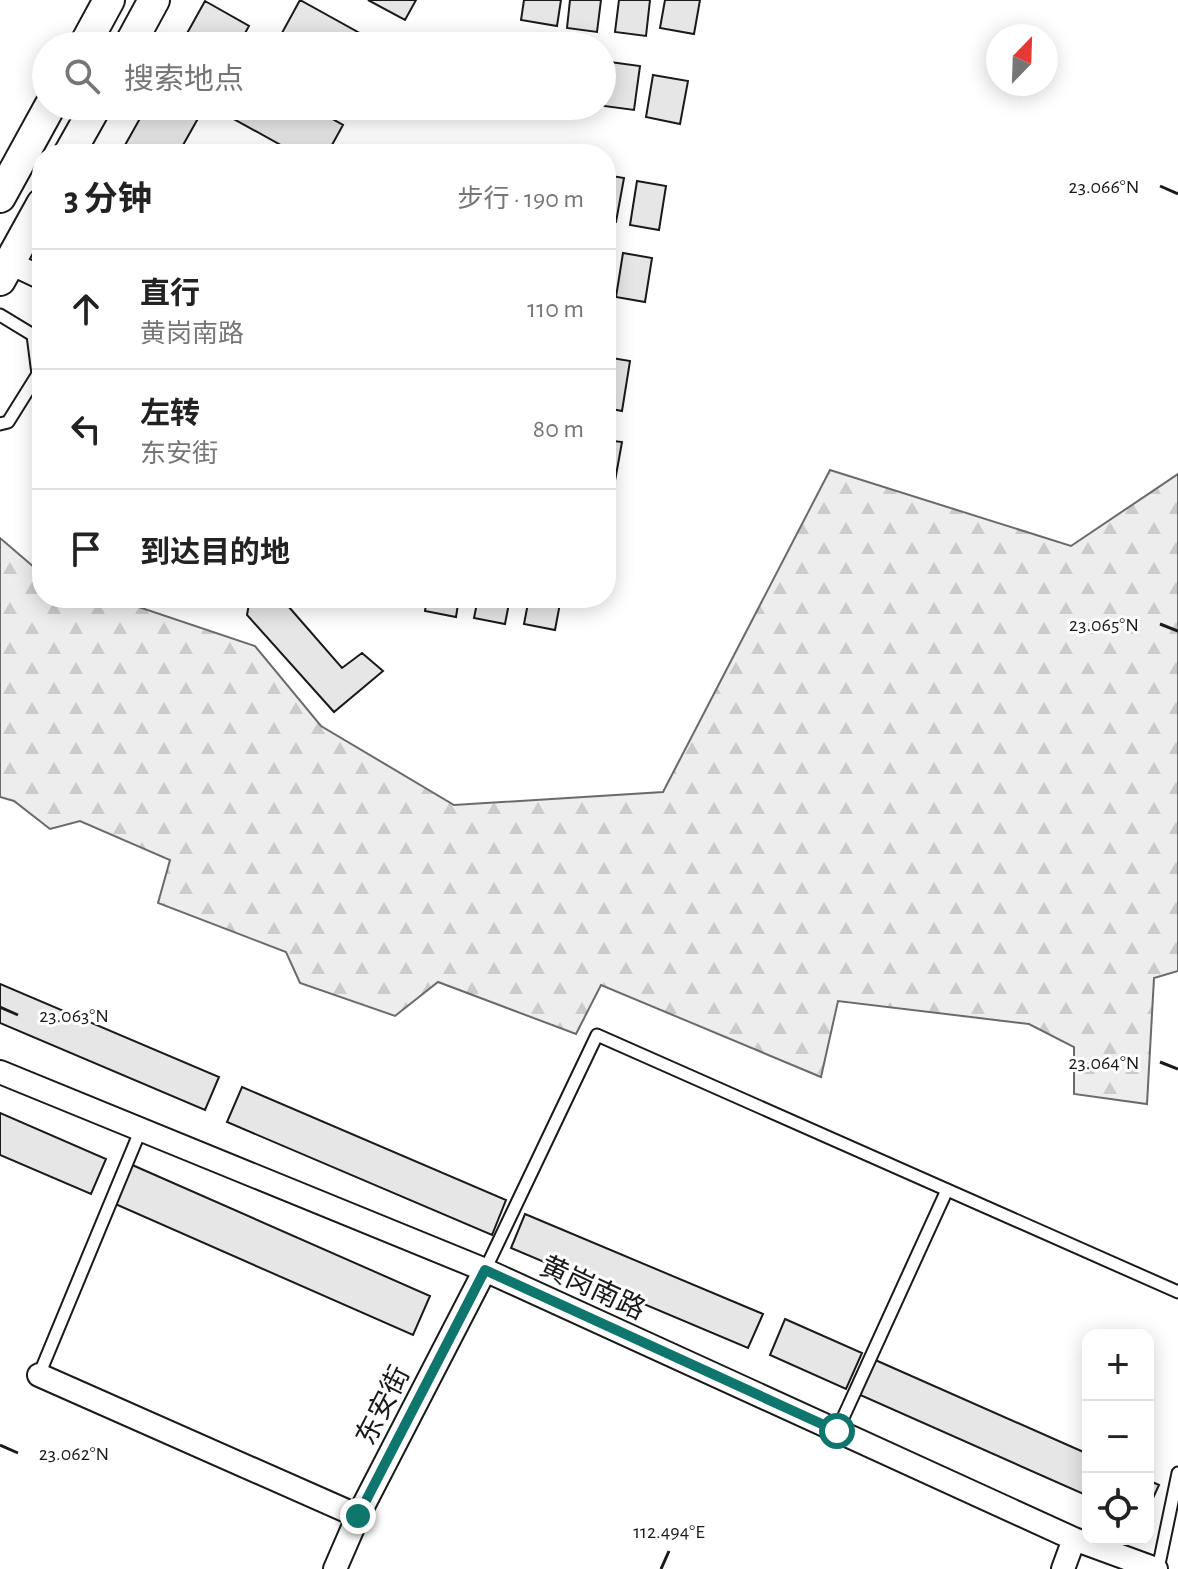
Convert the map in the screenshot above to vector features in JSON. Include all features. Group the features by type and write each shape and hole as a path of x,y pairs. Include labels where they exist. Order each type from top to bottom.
{"main road":[{"path":"92,32 109,0"},
{"path":"137,32 154,0"},
{"path":"0,197 42,120"},
{"path":"75,144 88,120"},
{"path":"5,271 32,222"}],"street":[{"path":"5,271 32,276"},
{"name":"黄岗南路","path":"0,1072 485,1270 1074,1539 1157,1569"},
{"name":"东安街","path":"335,1569 358,1516 485,1270"},
{"path":"39,1375 358,1516"},
{"path":"1063,1569 1074,1539"}],"lane":[{"path":"0,315 32,334"},
{"path":"0,424 8,422 32,384"},
{"path":"485,1270 597,1035 1178,1292"},
{"path":"39,1375 141,1129"},
{"path":"837,1431 947,1190"},
{"path":"1157,1569 1178,1473"}],"green space":[{"path":"830,470 1071,546 1178,474 1178,971 1154,978 1147,1104 1074,1094 1074,1047 1029,1024 838,1001 821,1077 601,985 576,1034 438,982 395,1016 300,983 286,952 158,903 170,860 80,821 50,829 14,801 0,797 0,538 32,565 32,608 142,608 255,646 321,726 454,805 663,792"}],"building":[{"path":"300,0 358,32 282,32"},
{"path":"368,0 416,0 405,20"},
{"path":"524,0 561,0 557,26 521,20"},
{"path":"570,0 601,0 597,32 567,28"},
{"path":"619,0 650,0 646,36 615,32"},
{"path":"665,0 700,0 694,34 660,28"},
{"path":"205,1 249,26 246,32 188,32"},
{"path":"616,63 640,66 634,110 616,108"},
{"path":"653,75 688,81 680,124 646,117"},
{"path":"139,120 197,120 184,144 126,144"},
{"path":"236,120 334,120 343,125 333,144 279,144"},
{"path":"616,177 624,178 616,222"},
{"path":"637,181 666,186 659,230 630,225"},
{"path":"623,253 652,258 645,302 616,297"},
{"path":"616,359 630,361 622,411 616,410"},
{"path":"616,441 622,442 616,475"},
{"path":"248,608 290,608 342,668 362,653 383,671 334,712 247,615"},
{"path":"425,608 457,608 456,617 425,611"},
{"path":"476,608 508,608 505,624 474,618"},
{"path":"527,608 559,608 555,630 524,624"},
{"path":"0,984 219,1077 205,1110 0,1023"},
{"path":"242,1087 506,1200 492,1235 227,1122"},
{"path":"0,1113 106,1159 91,1194 0,1155"},
{"path":"130,1164 430,1296 413,1335 113,1203"},
{"path":"525,1214 763,1314 748,1348 511,1248"},
{"path":"785,1319 862,1353 846,1389 770,1355"},
{"path":"873,1359 1082,1451 1082,1493 858,1394"}],"route":[{"path":"358,1516 485,1270 837,1431"}]}
